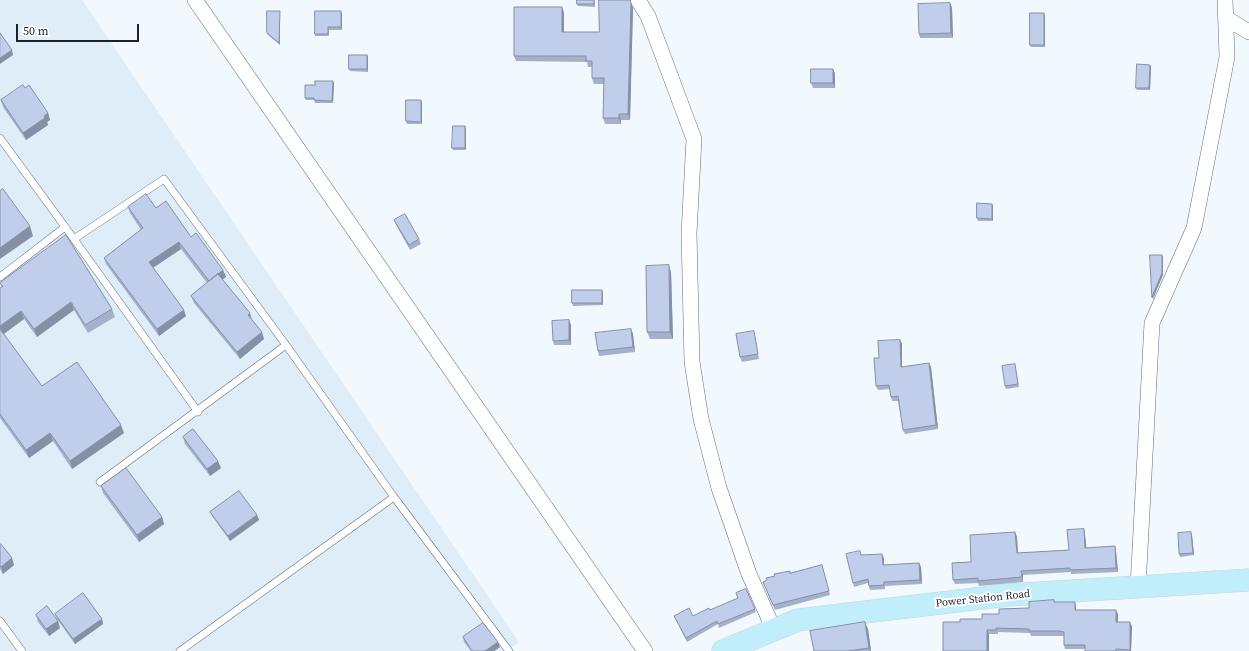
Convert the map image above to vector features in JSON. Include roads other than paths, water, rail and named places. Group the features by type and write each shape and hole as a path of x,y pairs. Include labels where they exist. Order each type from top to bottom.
{"main road":[{"name":"Power Station Road","path":"723,651 798,620 1008,596 1249,580"}],"street":[{"path":"195,0 645,651"},
{"path":"638,0 648,16 694,139 689,233 692,362 701,419 719,488 749,574 774,630"},
{"path":"1138,587 1152,323 1194,228 1227,57 1225,0"},
{"path":"1226,18 1249,32"}],"lane":[{"path":"0,138 198,412"},
{"path":"74,239 164,179 286,345 394,497 509,651"},
{"path":"0,277 65,227"},
{"path":"100,482 198,412 286,345"},
{"path":"180,651 394,497"},
{"path":"0,620 22,651"}]}
